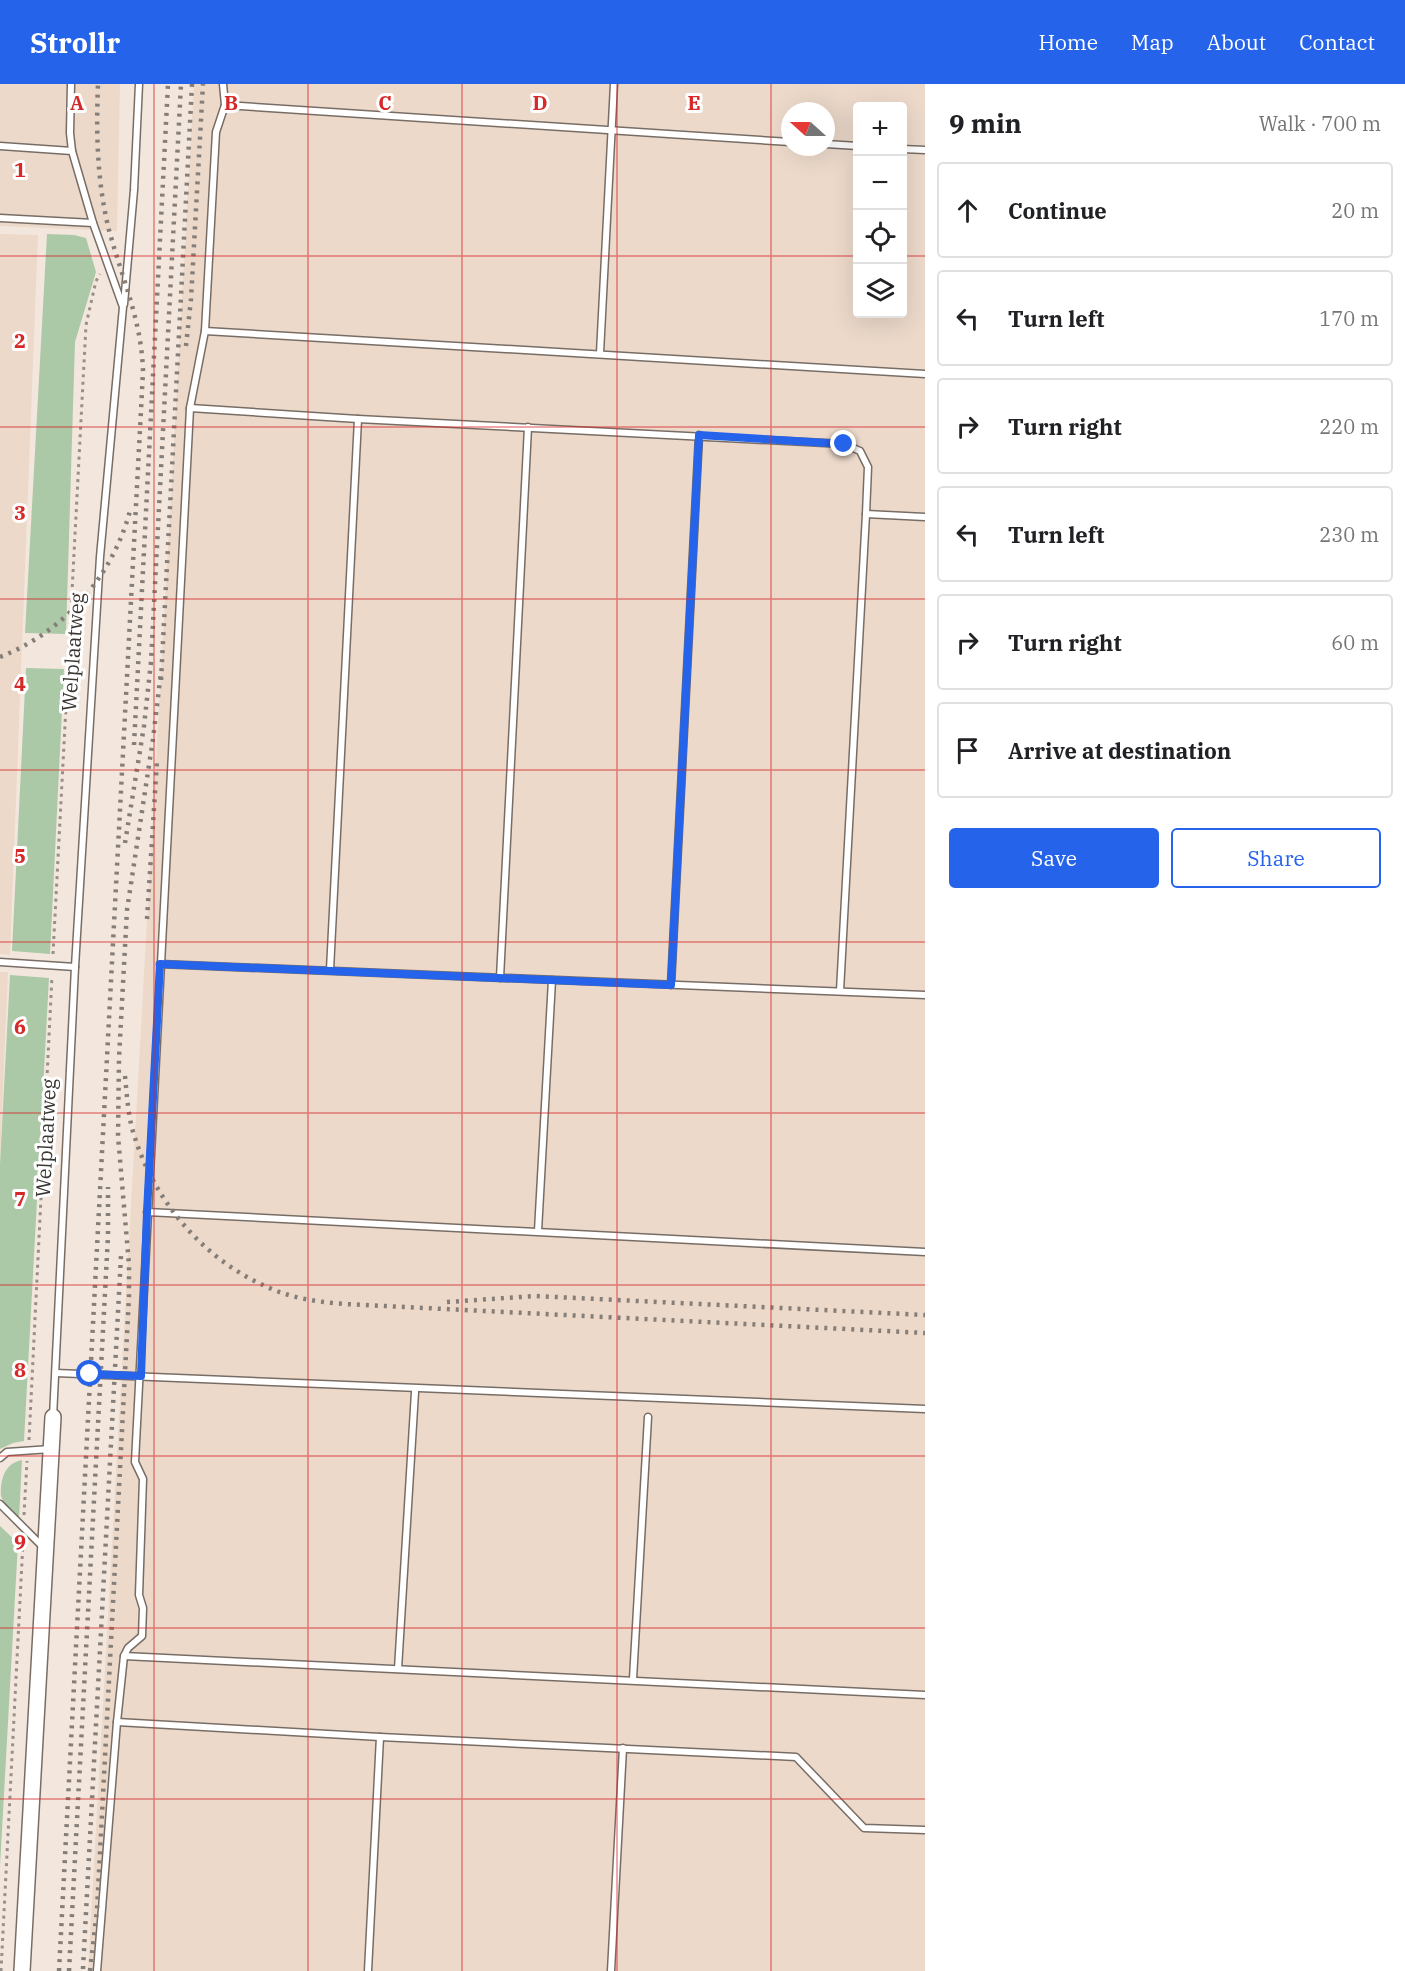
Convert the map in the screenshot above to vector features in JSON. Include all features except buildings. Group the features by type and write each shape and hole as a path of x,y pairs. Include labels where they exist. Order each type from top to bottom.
{"street":[{"name":"Welplaatweg","path":"22,1971 53,1417"}],"lane":[{"name":"Welplaatweg","path":"71,84 72,152 93,223 123,308"},
{"name":"Welplaatweg","path":"53,1417 75,967 100,557 134,190 139,84"},
{"path":"97,1971 124,1656 128,1648 142,1636 143,1608 139,1595 143,1479 135,1462 141,1376 147,1212 190,408 204,331 216,132 225,105 223,84"},
{"path":"600,353 614,84"},
{"path":"225,105 781,141"},
{"path":"835,145 853,146"},
{"path":"0,146 72,152"},
{"path":"907,149 925,150"},
{"path":"0,218 93,223"},
{"path":"204,331 925,374"},
{"path":"190,408 844,444 860,451 868,467 840,991"},
{"path":"330,970 358,419"},
{"path":"500,978 528,427"},
{"path":"671,985 699,435"},
{"path":"866,514 925,517"},
{"path":"0,962 75,967"},
{"path":"160,964 925,995"},
{"path":"538,1231 552,980"},
{"path":"147,1212 925,1252"},
{"path":"56,1373 925,1409"},
{"path":"398,1669 415,1392"},
{"path":"633,1679 648,1417"},
{"path":"0,1458 7,1452 51,1449"},
{"path":"0,1504 46,1551"},
{"path":"124,1656 925,1695"},
{"path":"117,1722 796,1757 864,1828 925,1830"},
{"path":"368,1971 380,1737"},
{"path":"611,1971 623,1748"}],"path":[{"path":"1,1971 86,326 96,281 107,262"}],"shaded area":[{"path":"0,84 120,84 117,231 0,226"},
{"path":"194,84 925,84 925,1971 88,1971"},
{"path":"0,234 38,235 10,955 0,954"},
{"path":"0,972 8,972 0,1160"}],"green space":[{"path":"47,234 86,238 96,272 75,342 66,634 25,633"},
{"path":"26,668 64,669 50,954 12,951"},
{"path":"10,975 49,978 24,1441 0,1449 0,1164"},
{"path":"22,1460 19,1519 4,1502 1,1490 8,1468 11,1464"},
{"path":"0,1526 18,1543 0,1866"}],"railway":[{"path":"59,1971 143,372 139,335 109,230 102,194 97,139 98,84"},
{"path":"134,745 168,84"},
{"path":"125,843 144,726 151,662 181,84"},
{"path":"161,680 192,84"},
{"path":"186,346 191,299 203,84"},
{"path":"0,657 45,633 82,599 98,580 111,558 130,511"},
{"path":"90,1971 97,1910 129,1296 129,1265 118,1136 119,1058 127,910 161,672"},
{"path":"147,919 157,761"},
{"path":"125,1076 134,1135 154,1182 168,1204 183,1224 221,1260 242,1274 284,1294 314,1301 345,1304 925,1333"},
{"path":"69,1971 108,1236 108,1187"},
{"path":"83,1969 121,1256"},
{"path":"447,1302 535,1296 925,1315"}],"route":[{"path":"90,1374 141,1376 160,964 671,985 699,435 844,444"}]}
